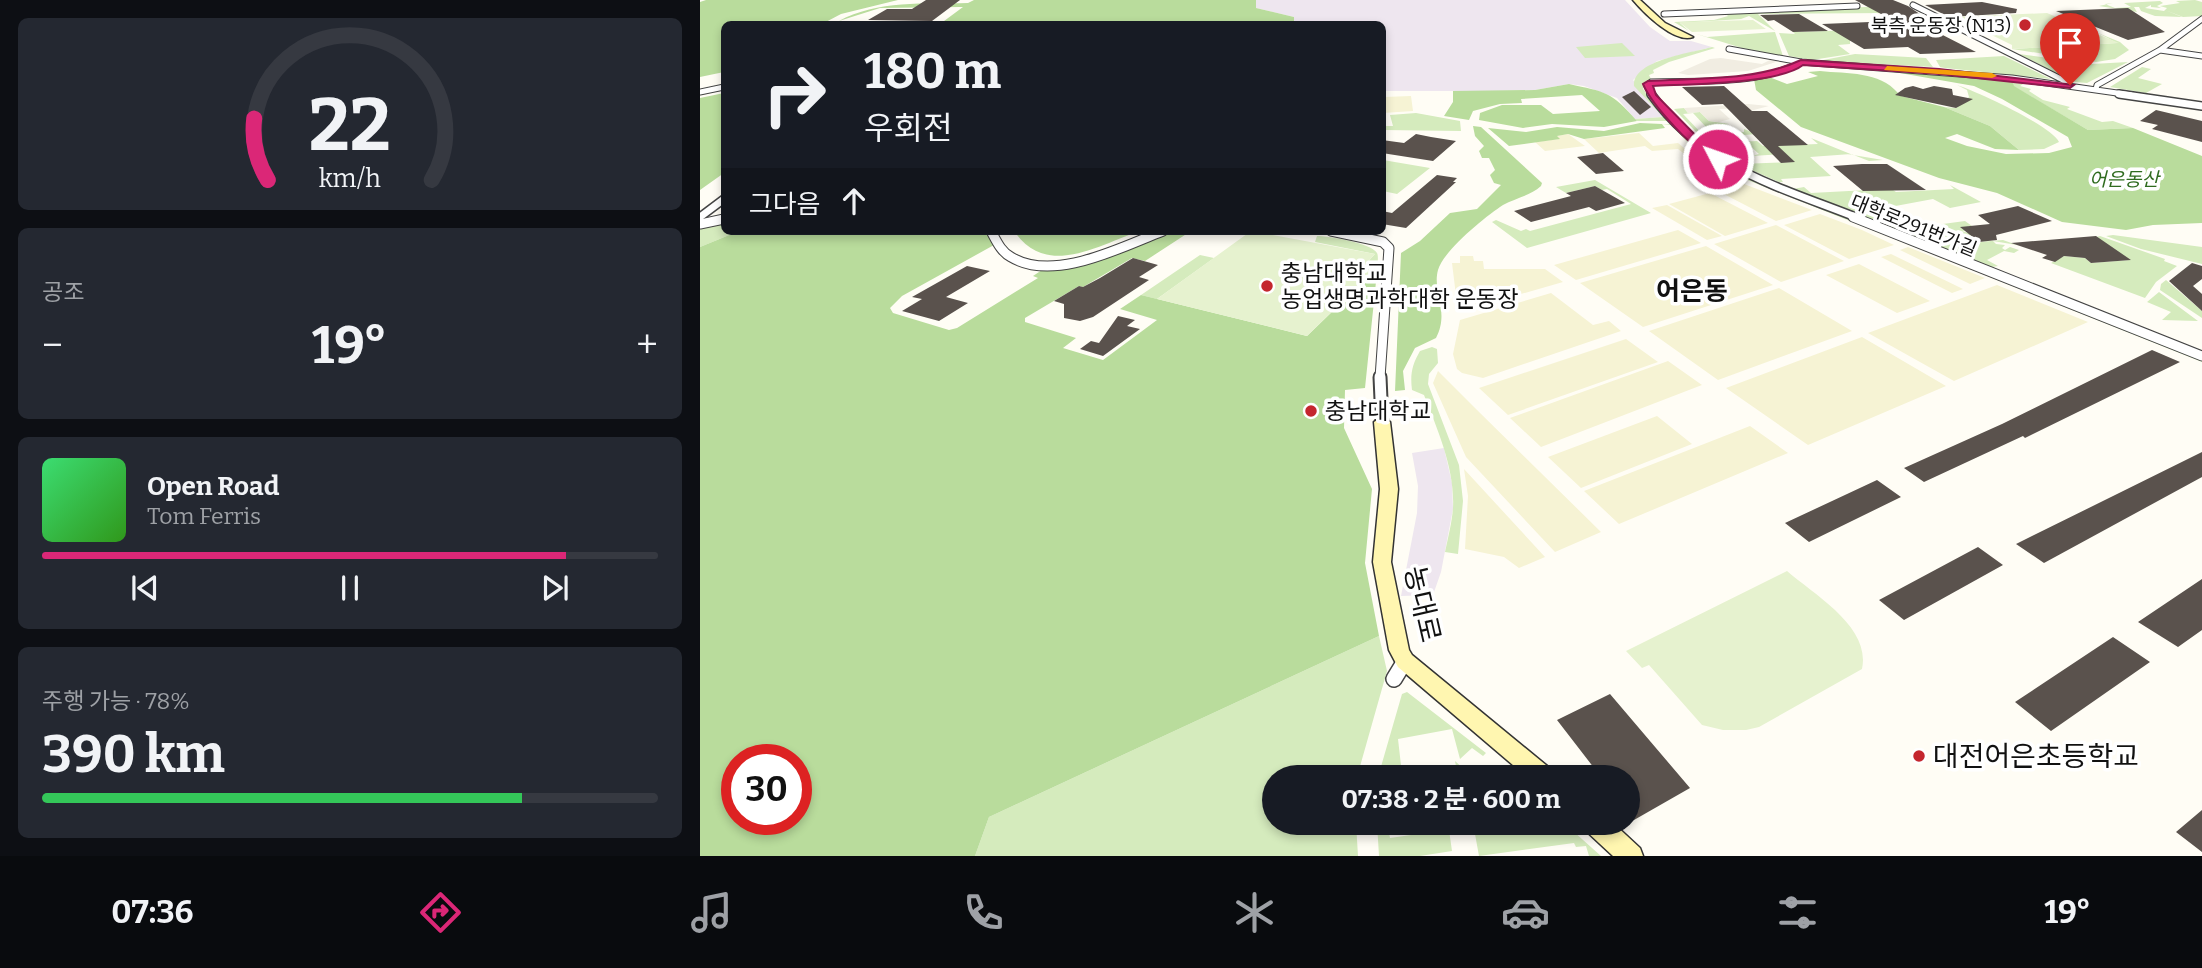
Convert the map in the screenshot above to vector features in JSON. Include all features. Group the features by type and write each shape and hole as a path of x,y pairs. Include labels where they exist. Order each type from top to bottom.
{"street":[{"path":"1636,0 1662,25 1689,37"},
{"path":"1664,14 1857,6 1846,0"},
{"path":"1913,5 2070,85"},
{"path":"2096,89 2097,85 2160,50 2202,19"},
{"path":"1729,49 1801,62 1967,74 2070,85 2202,106"},
{"path":"2160,50 2202,56"},
{"name":"대학로291번가길","path":"1801,62 1793,69 1754,76 1651,82 1647,86 1652,96 1700,146 1739,171 2202,356"},
{"path":"700,91 721,85"},
{"path":"700,217 721,200"},
{"path":"700,224 721,220"},
{"path":"994,235 1009,256 1023,263 1042,266 1084,260 1152,235"},
{"path":"1350,235 1383,242 1389,248 1380,384 1382,422"},
{"name":"농대로","path":"1382,422 1389,489 1382,562 1399,650 1399,670 1528,765"},
{"path":"1608,835 1631,856"}],"shaded area":[{"path":"1256,0 1625,0 1650,27 1670,41 1691,41 1712,47 1657,61 1633,80 1663,117 1635,119 1617,98 1584,86 1569,84 1535,90 1386,91 1386,21 1294,21 1294,17 1256,8"},
{"path":"1710,59 1762,64 1770,60 1779,61 1748,71 1688,75 1678,73"},
{"path":"1411,96 1413,111 1386,113 1386,97"},
{"path":"1748,104 1769,106 1750,111 1746,108 1719,109 1730,119 1719,122 1709,121 1700,112 1688,113 1684,108"},
{"path":"1639,133 1653,146 1678,143 1700,161 1695,162 1678,149 1652,151 1645,146 1599,153 1584,139"},
{"path":"1568,134 1585,146 1545,151 1535,142 1559,139 1556,136"},
{"path":"1744,184 1812,210 1776,221 1718,191"},
{"path":"1710,193 1768,223 1725,236 1669,204"},
{"path":"1667,205 1722,236 1707,240 1652,208"},
{"path":"1820,214 1894,245 1849,259 1784,225"},
{"path":"1776,225 1844,261 1781,282 1714,244"},
{"path":"1678,230 1701,243 1576,280 1554,265"},
{"path":"1706,246 1773,285 1643,327 1580,283"},
{"path":"1908,247 1985,278 1970,284 1900,250"},
{"path":"1891,254 1963,289 1952,293 1881,257"},
{"path":"1460,256 1473,256 1474,261 1483,261 1484,269 1545,269 1563,282 1458,312 1452,263 1460,263"},
{"path":"1859,264 1930,301 1897,313 1826,275"},
{"path":"1997,285 2088,322 1954,381 1868,333"},
{"path":"1779,288 1852,331 1718,380 1649,331"},
{"path":"1551,293 1593,325 1609,321 1621,331 1483,378 1462,373 1457,369 1453,354 1460,320"},
{"path":"1862,337 1946,386 1808,445 1726,388"},
{"path":"1626,339 1658,362 1508,415 1479,388"},
{"path":"1668,361 1702,385 1541,447 1510,418"},
{"path":"1438,371 1601,532 1555,552 1466,457 1433,383"},
{"path":"1657,416 1692,444 1581,488 1548,457"},
{"path":"1750,426 1788,453 1619,524 1584,491"},
{"path":"1444,448 1452,483 1453,509 1441,572 1433,595 1401,596 1417,513 1418,486 1412,453"},
{"path":"1464,469 1545,557 1519,568 1504,557 1465,549 1468,496"}],"green space":[{"path":"898,0 841,14 828,21 721,21 721,73 700,77 700,2"},
{"path":"974,0 1256,0 1256,8 1294,17 1294,21 944,21 963,7 880,8 839,21 869,9 885,6 968,3"},
{"path":"2160,1 2163,3 2157,6 2161,8 2151,5 2145,8 2165,10 2182,17 2155,16 2141,11 2139,7 2134,7 2137,12 2099,6 2106,4 2115,8 2131,7 2124,3"},
{"path":"2176,1 2202,2 2202,16 2183,17 2165,10 2167,8 2160,6 2180,3"},
{"path":"1882,7 1890,13 1758,14 1775,31 1749,16 1741,19 1680,23 1689,31 1674,22 1714,20 1728,16 1726,14"},
{"name":"북측 운동장 (N13)","path":"2047,13 2119,43 2012,49 2012,45 1955,17"},
{"path":"1753,20 1766,29 1692,32 1679,22"},
{"path":"1862,30 1850,44 1838,45 1850,54 1812,60 1789,56 1779,33 1795,34 1793,32"},
{"path":"1775,32 1783,56 1742,48 1693,33 1707,37"},
{"path":"2098,33 2120,42 2129,50 2115,59 2096,62 2012,49 2117,43"},
{"path":"1622,43 1635,56 1585,58 1576,47"},
{"path":"1715,48 1669,62 1653,70 1654,73 1649,75 1652,81 1643,83 1643,89 1672,121 1635,119 1663,117 1634,86 1636,77 1643,70 1665,59"},
{"path":"1855,54 1926,58 1933,67 1818,61"},
{"path":"2019,54 2092,64 2128,62 2087,83 2075,82"},
{"path":"2004,56 2051,79 1945,68 1940,67 1936,60"},
{"path":"2142,67 2151,69 2138,78 2162,84 2146,93 2110,87"},
{"name":"어은동산","path":"1808,72 1872,77 1890,86 1897,95 1944,107 1990,126 2019,150 1995,149 1957,134 1945,138 1967,146 2006,154 2049,153 2072,147 2068,137 1974,86 1894,72 2012,81 2014,86 2088,130 2133,128 2202,156 2202,223 2153,225 2126,230 2062,222 1997,193 1939,178 1801,127 1756,90 1754,79 1769,77 1787,84 1818,76"},
{"path":"2012,81 2042,84 2025,83 2020,86 2031,89 2029,91 2043,100 2070,107 2067,109 2102,122 2113,121 2133,128 2088,130 2013,86"},
{"path":"1569,84 1607,94 1637,121 1604,127 1552,124 1523,128 1479,120 1480,113 1502,105 1541,105 1553,114 1600,111 1582,95 1521,99 1522,103 1500,104 1473,111 1469,120 1444,116 1453,102 1453,91 1535,90"},
{"path":"1957,85 1996,101 2029,119 2043,127 2059,142 2044,149 2019,150 1990,126 1944,107 1956,108 1969,97 1967,90"},
{"path":"721,94 721,175 700,190 700,98"},
{"path":"1684,108 1688,113 1700,112 1709,121 1729,124 1706,127 1693,113 1683,114 1703,135 1744,132 1744,129 1757,134 1702,138 1674,109"},
{"path":"1416,113 1460,121 1461,131 1386,130 1386,126 1393,126 1390,115"},
{"path":"1640,123 1662,124 1665,128 1584,139 1568,134 1557,136 1560,139 1509,146 1488,128 1526,132 1557,127 1604,131"},
{"path":"1662,124 1674,124 1706,156 1739,174 2202,362 1735,175 1694,149 1671,125"},
{"path":"1473,126 1481,127 1542,183 1537,189 1503,205 1486,217 1448,253 1438,270 1437,278 1440,328 1436,338 1415,348 1403,371 1405,390 1395,391 1401,253 1420,241 1450,213 1477,209 1501,185 1494,183 1490,175 1495,170 1489,158 1482,158 1479,151 1484,146 1475,136"},
{"path":"1811,138 1851,154 1810,157 1831,176 1781,179 1783,182 1726,159 1734,159 1739,164 1794,162 1786,154 1752,156 1759,154 1749,145 1738,142 1757,141 1763,146 1818,144"},
{"path":"1854,155 1883,160 1869,161"},
{"path":"1386,161 1430,168 1397,194 1386,192"},
{"path":"1595,180 1651,213 1527,248 1492,222 1496,220 1521,231 1530,231 1631,204 1607,189 1602,190 1595,186 1566,193 1556,187"},
{"path":"1950,185 1981,202 1950,208 1933,199 1874,210 1888,220 1877,221 1793,189 1804,187 1811,193 1868,190 1887,186 1896,192 1954,189"},
{"path":"1965,221 1972,226 1968,226 1971,230 1962,231 1981,237 1979,242 2003,240 2017,245 1993,241 2005,245 2002,248 2005,250 2010,247 2019,250 2014,253 2004,251 1987,260 1998,266 1992,267 1888,226 1895,224 1912,233 1932,229 1928,226"},
{"path":"721,222 721,235 729,235 700,247 700,226"},
{"path":"729,235 988,235 994,245 902,296 890,308 893,313 949,330 957,328 1038,278 1033,276 1045,268 1157,235 1185,235 1145,261 1132,258 1025,318 1025,322 1076,338 1063,348 1103,360 1157,320 1120,309 1141,295 1307,336 1373,272 1377,272 1365,388 1345,390 1344,428 1372,489 1365,563 1379,636 989,817 975,856 700,856 700,247"},
{"path":"1018,235 1129,235 1090,250 1057,256 1041,253 1027,245"},
{"name":"충남대학교 농업생명과학대학 운동장","path":"1245,235 1273,235 1375,254 1362,268 1373,272 1307,336 1157,299"},
{"path":"1317,236 1349,241 1373,249 1378,255 1377,270 1361,269 1375,254 1315,242"},
{"path":"2100,236 2165,259 2164,261 2177,266 2156,282 2145,298 2051,263 2064,256 2085,258 2091,263 2130,260 2096,237"},
{"path":"2106,236 2202,247 2202,264 2141,249"},
{"path":"1200,255 1214,258 1157,299 1141,295"},
{"path":"2166,280 2202,311 2202,318 2160,290 2161,284"},
{"path":"2159,292 2198,321 2162,320 2171,312 2147,302"},
{"path":"1432,347 1437,349 1438,363 1429,374 1428,384 1459,465 1463,501 1458,554 1445,552 1451,524 1453,493 1444,450 1424,395 1412,390 1412,370 1417,356 1420,351"},
{"path":"1787,571 1826,602 1850,626 1863,654 1862,669 1759,727 1723,730 1702,725 1649,665 1642,668 1626,651"},
{"path":"1379,636 1387,671 1360,765 1262,765 1262,835 1357,835 1358,856 975,856 989,817"},
{"path":"1407,692 1486,753 1483,756 1472,748 1460,759 1452,729 1398,739 1401,765 1381,765 1402,694"},
{"path":"1378,835 1389,835 1390,838 1450,835 1452,851 1420,856 1379,856"},
{"path":"1475,835 1577,835 1601,856 1589,856 1586,846 1576,847 1574,843 1479,856"}],"building":[{"path":"926,0 960,0 932,21 868,20 887,9 912,9"},
{"path":"1855,0 1893,0 1908,6 1933,23 1925,26 1976,52 1920,54 1908,47 1864,49 1822,24 1894,21"},
{"path":"1982,2 2017,9 2016,13 1949,17 1925,5"},
{"path":"2128,8 2165,32 2128,40 2056,11"},
{"path":"1799,14 1828,31 1793,32 1760,15"},
{"path":"1724,86 1752,111 1767,111 1808,145 1778,146 1795,162 1781,163 1723,104 1702,105 1682,87"},
{"path":"1913,86 1923,89 1934,86 1952,89 1953,95 1973,99 1956,108 1895,95"},
{"path":"1634,91 1651,107 1640,115 1622,97"},
{"path":"2156,110 2202,121 2202,142 2152,129 2158,125 2140,121"},
{"path":"1416,134 1456,141 1433,161 1386,154 1386,141 1404,143"},
{"path":"1603,153 1624,171 1596,174 1577,157"},
{"path":"1887,164 1926,190 1863,191 1833,166"},
{"path":"1437,175 1457,178 1453,182 1456,182 1406,228 1386,225 1386,212 1392,213"},
{"path":"1595,186 1625,203 1596,211 1589,207 1531,222 1514,211 1571,196 1566,193"},
{"path":"2018,206 2052,221 1996,235 1997,240 1979,242 1960,227 1990,224 1978,215"},
{"path":"2096,236 2131,260 2091,263 2085,258 2064,256 2055,262 2042,258 2047,255 2011,243"},
{"path":"1133,258 1158,265 1139,277 1149,280 1093,317 1080,321 1064,318 1064,304 1054,301"},
{"path":"2192,263 2202,266 2202,279 2193,286 2202,294 2202,311 2169,281"},
{"path":"967,266 990,271 946,297 968,303 939,321 902,311 922,299 912,297"},
{"path":"1118,316 1135,320 1127,326 1140,329 1103,356 1080,349 1091,341 1099,343"},
{"path":"2152,350 2180,362 2025,438 2023,436 1924,482 1904,468 2002,424"},
{"path":"2202,452 2202,477 2044,563 2016,544"},
{"path":"1877,480 1901,497 1809,542 1785,523"},
{"path":"1978,547 2003,565 1904,620 1879,600"},
{"path":"2202,579 2202,630 2178,647 2138,622"},
{"path":"2113,637 2150,662 2051,731 2015,702"},
{"path":"1610,694 1690,788 1640,817 1640,765 1592,765 1557,720"},
{"path":"2202,810 2202,852 2176,832"}],"slow traffic":[{"path":"1887,68 1992,76"}],"place":[{"name":"북측 운동장 (N13)","path":"2025,25"},
{"name":"충남대학교 농업생명과학대학 운동장","path":"1267,286"},
{"name":"충남대학교","path":"1311,411"},
{"name":"대전어은초등학교","path":"1919,756"}],"district":[{"name":"어은동","path":"1692,291"}],"route":[{"path":"1718,159 1703,149 1652,96 1648,84 1754,76 1793,69 1801,62 1939,71 2070,85"}]}
